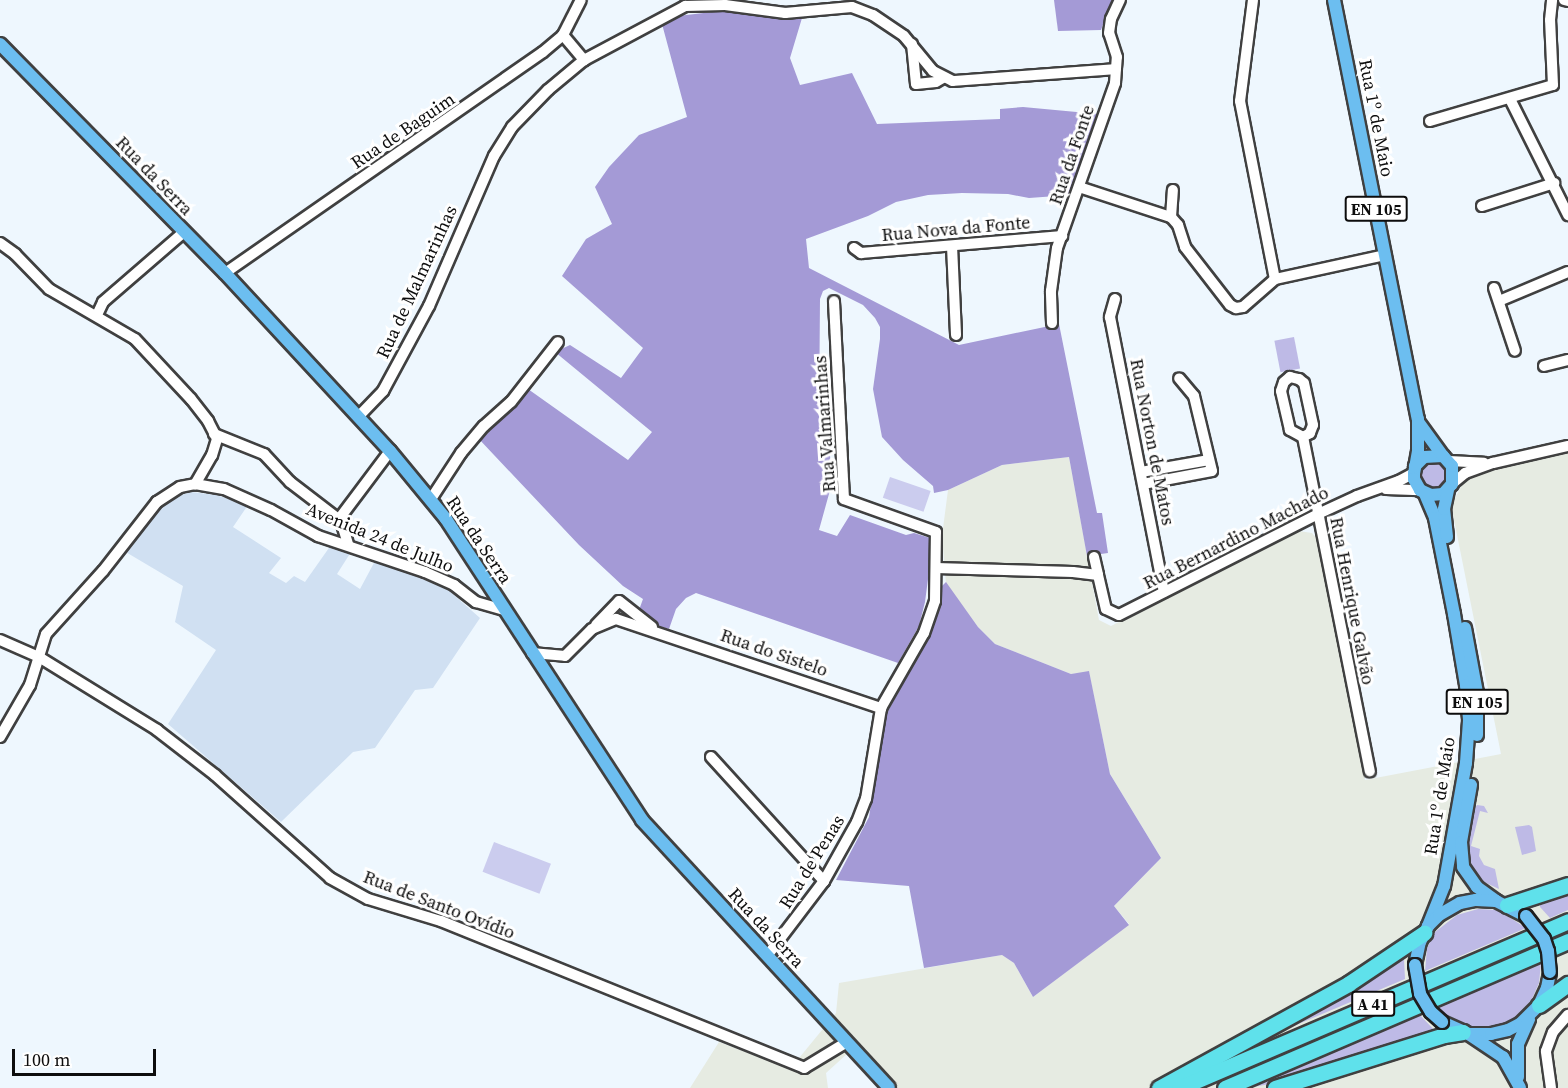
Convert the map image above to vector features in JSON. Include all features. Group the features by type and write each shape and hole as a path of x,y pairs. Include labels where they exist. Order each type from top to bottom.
{"highway":[{"path":"1502,903 1568,885"},
{"name":"A 41","path":"1179,1088 1568,921"},
{"path":"1159,1088 1348,984 1426,929"},
{"name":"A 41","path":"1225,1088 1568,941"},
{"path":"1535,1010 1568,984"},
{"path":"1275,1088 1444,1035 1466,1033"}],"main road":[{"name":"Rua 1º de Maio","path":"1334,0 1418,419 1418,451 1414,470"},
{"name":"Rua da Serra","path":"0,44 225,273 390,451 430,499 642,820 889,1088"},
{"name":"Rua 1º de Maio","path":"1418,419 1446,459"},
{"path":"1414,470 1424,457 1446,459"},
{"name":"EN 105","path":"1446,459 1454,472 1450,487"},
{"name":"EN 105","path":"1414,470 1423,492"},
{"name":"Rua 1º de Maio","path":"1450,487 1445,526 1477,693 1475,761 1461,842 1463,867 1477,887 1502,903"},
{"path":"1423,492 1437,495 1450,487"},
{"name":"Rua 1º de Maio","path":"1423,492 1435,518 1466,685 1469,721 1467,763 1444,886 1426,929"},
{"path":"1426,929 1438,915 1460,903 1476,900 1502,903"},
{"name":"EN 105","path":"1502,903 1526,916 1544,939 1548,951 1550,972 1547,988 1518,1044 1516,1065 1520,1086"},
{"name":"EN 105","path":"1426,929 1416,952 1415,965 1420,994 1431,1012 1442,1022 1466,1033 1503,1057 1520,1086"},
{"name":"EN 105","path":"1466,1033 1491,1034 1508,1030 1535,1010"}],"street":[{"name":"Rua de Baguim","path":"225,273 459,113 563,35 581,0"},
{"name":"Rua da Fonte","path":"1052,323 1051,291 1062,236 1115,83 1117,57 1109,33 1111,19 1120,0"},
{"path":"1253,0 1240,101 1275,279"},
{"path":"1430,121 1553,85 1550,20 1552,0"},
{"path":"684,3 725,5 785,13 852,7 873,15 912,43 933,71 953,81 1116,69"},
{"name":"Rua de Malmarinhas","path":"359,416 383,391 429,306 494,156 512,127 530,107 584,60 684,3"},
{"path":"563,35 584,60"},
{"path":"912,43 916,84 936,82 943,78"},
{"path":"1510,99 1568,215"},
{"path":"1482,206 1554,183"},
{"path":"1079,187 1171,217 1178,225 1185,247 1230,305 1236,308 1243,307 1275,279 1385,255"},
{"path":"1171,217 1173,190"},
{"path":"97,315 103,302 184,232"},
{"name":"Rua Nova da Fonte","path":"854,248 861,253 1062,236"},
{"path":"0,243 15,254 49,289 135,339 190,399 217,439 212,455 195,484 180,487 157,502 104,571 46,634 30,685 0,737"},
{"path":"952,246 956,335"},
{"path":"1499,301 1568,272"},
{"path":"1494,288 1515,351"},
{"name":"Rua Norton de Matos","path":"1115,299 1110,317 1164,592"},
{"name":"Rua Valmarinhas","path":"834,301 844,499 936,532 936,568"},
{"path":"430,499 461,453 484,426 511,402 558,342"},
{"path":"1544,366 1568,360"},
{"path":"1290,377 1304,383 1313,425 1310,433 1303,437 1290,430 1281,392 1284,382 1290,377"},
{"path":"1142,478 1212,471 1194,396 1179,378"},
{"path":"214,434 264,454 290,482 339,519 348,544"},
{"name":"Rua Henrique Galvão","path":"1303,437 1370,771"},
{"path":"1450,487 1466,473 1493,463 1568,446"},
{"path":"339,519 390,451"},
{"path":"1446,459 1493,463"},
{"name":"Rua Bernardino Machado","path":"1098,575 1102,599 1111,613 1119,615 1318,514 1377,489 1414,470"},
{"name":"Avenida 24 de Julho","path":"195,484 224,489 271,510 318,536 348,544 425,572 454,585 476,602 504,610"},
{"name":"Rua Bernardino Machado","path":"1377,489 1423,492"},
{"path":"936,568 1073,572 1098,575 1094,557"},
{"name":"Rua de Penas","path":"767,956 824,881 847,842 866,799 877,721 924,633 934,601 936,568"},
{"name":"Rua do Sistelo","path":"532,653 566,656 619,601 657,630"},
{"name":"Rua do Sistelo","path":"592,628 616,619 657,630 882,708"},
{"name":"Rua de Santo Ovídio","path":"0,640 39,657 157,730 215,775 330,878 368,899 441,921 804,1068 847,1042"},
{"path":"711,757 824,881"},
{"path":"1551,1088 1546,1051 1553,1032 1568,1015"}],"shaded area":[{"path":"1054,0 1112,0 1101,30 1058,31"},
{"path":"729,10 789,19 802,18 790,58 800,85 852,73 877,124 1000,119 1000,109 1023,107 1098,114 1070,195 1029,198 1008,194 928,195 896,202 868,216 806,239 809,268 959,345 1059,324 1097,513 1102,513 1108,553 1087,556 1069,457 1002,465 948,490 934,493 933,486 903,460 882,437 873,389 880,327 863,305 829,288 823,291 820,299 819,423 829,442 832,483 819,530 837,536 850,515 906,535 914,533 930,538 930,564 919,626 898,663 696,593 686,598 676,609 669,629 654,625 639,610 643,599 623,586 579,545 478,438 528,389 628,460 652,432 555,352 570,345 621,378 643,348 562,276 586,239 612,224 595,187 609,167 639,135 687,117 662,24 678,16"},
{"path":"1294,337 1300,368 1280,372 1274,341"},
{"path":"1568,453 1568,1088 898,1088 858,1044 826,1073 828,1088 690,1088 719,1042 790,1069 836,1013 839,983 1002,955 1014,963 1033,997 1129,924 1114,906 1161,858 1110,774 1089,672 1071,674 995,644 978,627 946,584 942,536 948,490 1002,465 1069,457 1099,620 1111,626 1299,531 1312,533 1318,540 1365,780 1501,754 1451,505 1467,476"},
{"path":"1433,461 1443,465 1447,475 1443,485 1433,489 1423,485 1419,475 1423,465"},
{"path":"890,477 931,491 923,512 883,498"},
{"path":"191,492 216,495 248,505 233,527 281,558 269,573 286,583 294,576 305,582 331,545 351,552 337,574 360,589 375,561 446,588 480,618 433,688 415,690 375,748 353,752 281,822 168,724 216,650 175,622 183,586 124,551 166,500"},
{"path":"946,582 978,627 995,644 1071,674 1089,671 1110,774 1161,858 1114,906 1129,925 1033,997 1014,963 1002,955 924,968 909,886 836,880 869,817 884,722 930,635 938,612 942,586"},
{"path":"1477,805 1484,806 1488,813 1480,811 1471,846 1480,849 1479,856 1484,865 1495,869 1499,889 1482,881 1471,866 1468,857 1467,834 1473,811"},
{"path":"1529,825 1532,827 1536,851 1522,855 1515,827"},
{"path":"494,842 551,864 539,894 483,872"},
{"path":"1568,894 1568,910 1550,918 1540,907 1540,903"},
{"path":"1478,909 1498,910 1526,928 1425,971 1427,948 1435,932 1457,915"},
{"path":"1534,940 1538,948 1430,994 1427,987"},
{"path":"1404,959 1405,979 1263,1039 1317,1005"},
{"path":"1541,963 1539,983 1531,1001 1513,1019 1497,1026 1475,1027 1464,1024 1445,1014 1438,1007"},
{"path":"1420,1015 1436,1032 1274,1083 1248,1088"}]}
